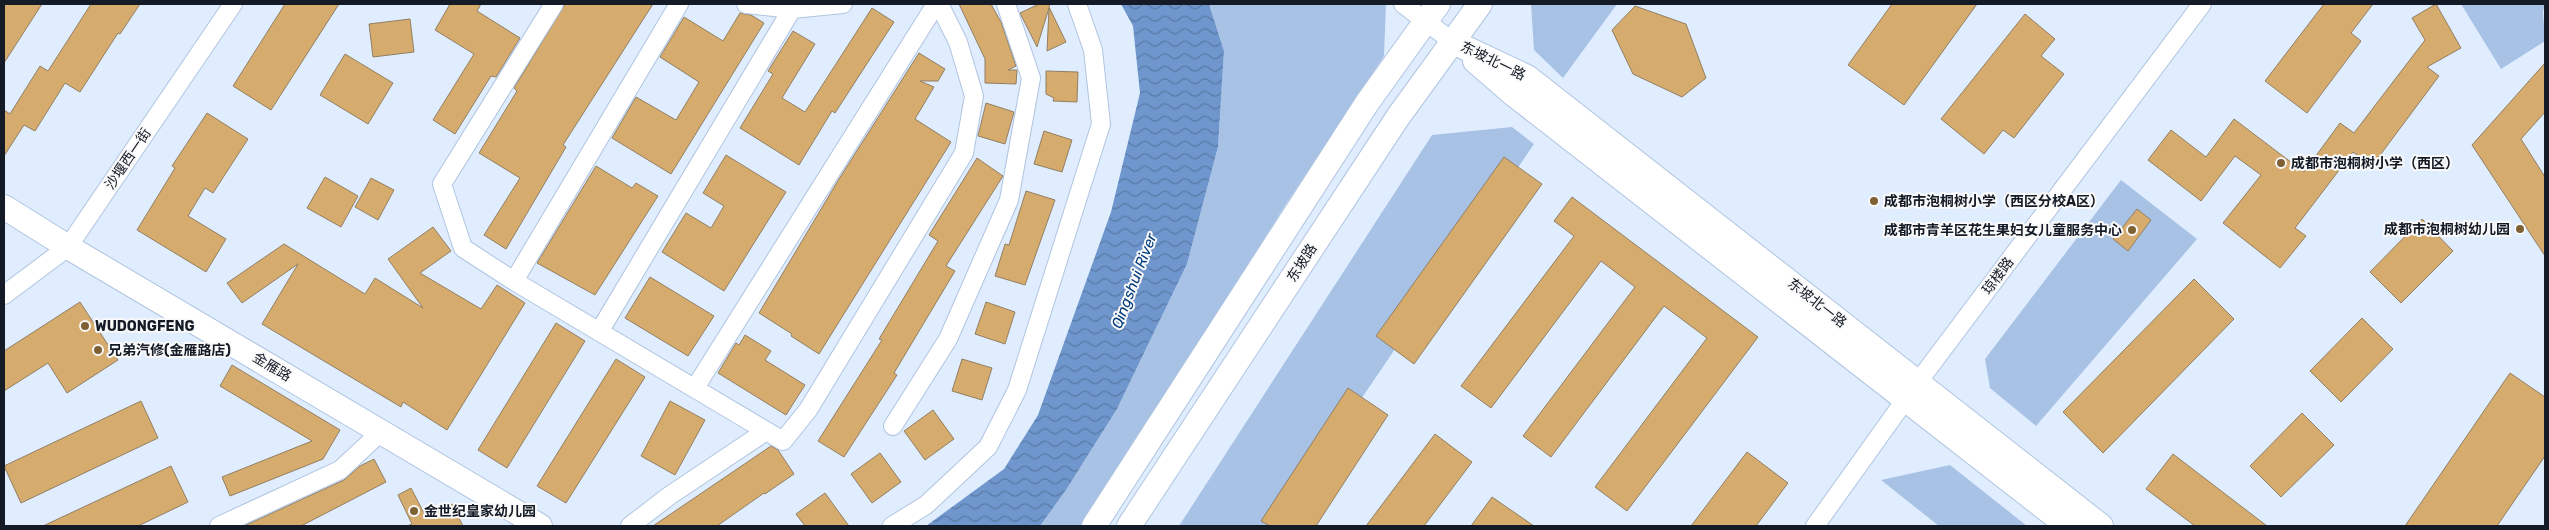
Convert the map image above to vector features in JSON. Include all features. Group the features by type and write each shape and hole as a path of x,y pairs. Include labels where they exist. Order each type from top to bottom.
{"street":[{"name":"沙堰西一街","path":"4,295 68,247 233,4"},
{"path":"554,4 442,184 463,248 514,281 783,441 808,410 964,153 974,96 958,42 938,4 695,388"},
{"path":"514,281 679,4"},
{"path":"746,4 792,9 843,4"},
{"path":"893,426 948,339 1009,200 1031,78 1006,4"},
{"path":"892,526 926,505 988,447 1017,390 1101,124 1093,50 1077,4"},
{"path":"1403,4 1432,13 1453,42"},
{"name":"东坡路","path":"1129,526 1398,117 1480,4"},
{"name":"琼楼路","path":"1814,526 1912,391 2202,4"},
{"path":"599,332 792,9"},
{"path":"1094,526 1367,103 1432,13"},
{"name":"东坡北一路","path":"1453,42 1512,93 1912,391 2101,526"},
{"name":"金雁路","path":"4,207 68,247 540,526"},
{"name":"东坡北一路","path":"1912,391 2068,526"},
{"path":"630,526 670,496 766,431"},
{"path":"221,526 340,470 381,432"}],"shaded area":[{"path":"1209,4 1386,4 1384,56 1284,207 1116,476 1080,526 1040,526 1066,490 1117,409 1187,264 1218,147 1224,51"},
{"path":"1531,4 1617,4 1563,78 1534,50"},
{"path":"2461,4 2545,4 2543,12 2545,41 2501,69"},
{"path":"1512,127 1534,144 1275,526 1179,526 1432,135"},
{"path":"2121,180 2197,239 2036,426 1990,388 1985,359"},
{"path":"1950,465 2027,526 1939,526 1881,480"}],"water":[{"name":"Qingshui River","path":"1121,4 1209,4 1224,51 1218,147 1187,264 1117,409 1066,490 1040,526 926,526 1004,469 1038,415 1111,212 1140,93 1133,26"}],"building":[{"path":"4,4 42,4 4,63"},
{"path":"91,4 140,4 120,34 118,33 80,92 65,83 35,131 24,125 4,156 4,110 10,114 40,66 48,71"},
{"path":"285,4 339,4 271,110 233,86"},
{"path":"450,4 481,4 477,11 520,38 496,77 491,76 455,134 433,120 474,54 435,30"},
{"path":"565,4 653,4 563,145 566,147 506,249 484,235 520,178 479,153 517,91 514,88"},
{"path":"959,4 991,4 1001,22 1016,66 1008,70 1017,70 1016,84 985,83 985,59"},
{"path":"1039,4 1050,4 1049,7 1066,42 1047,51 1049,8 1037,47 1020,13"},
{"path":"1892,4 1977,4 1904,105 1848,65"},
{"path":"2324,4 2373,4 2351,33 2361,41 2307,113 2265,81"},
{"path":"2436,4 2461,48 2427,67 2439,76 2372,166 2353,152 2295,228 2306,236 2280,268 2223,223 2261,175 2235,156 2201,201 2148,160 2171,130 2206,157 2234,119 2304,172 2340,123 2354,133 2425,40 2412,18"},
{"path":"1635,6 1686,24 1706,78 1682,97 1633,74 1612,30"},
{"path":"872,8 894,22 835,113 832,111 799,165 740,128 773,74 768,71 793,31 815,44 782,98 805,112"},
{"path":"740,13 751,15 764,23 671,174 612,138 636,97 676,120 699,82 660,57 684,17 723,41"},
{"path":"2025,14 2055,39 2041,56 2064,74 2014,138 2003,130 1984,154 1941,119"},
{"path":"410,19 414,52 373,57 369,24"},
{"path":"919,53 945,69 938,81 920,81 934,87 915,119 951,142 819,354 759,313 839,179"},
{"path":"345,54 393,83 368,124 320,95"},
{"path":"2545,63 2545,112 2521,139 2545,177 2545,256 2472,145"},
{"path":"1046,71 1078,72 1077,102 1053,101 1054,98 1046,94"},
{"path":"986,103 1014,112 1005,144 978,136"},
{"path":"207,113 248,139 213,193 205,188 188,216 226,239 206,272 137,230 175,168 172,166"},
{"path":"1044,131 1072,140 1062,172 1034,164"},
{"path":"726,155 786,192 724,291 662,252 686,213 711,228 724,206 703,193"},
{"path":"1504,157 1542,184 1414,364 1376,336"},
{"path":"977,158 1003,176 946,266 955,271 894,373 897,375 844,457 818,441 882,340 879,339 938,241 929,235"},
{"path":"596,166 632,188 636,183 658,196 595,295 537,263"},
{"path":"325,177 358,196 341,227 307,208"},
{"path":"371,178 394,190 378,220 355,207"},
{"path":"1026,191 1055,200 1025,285 995,276 1005,244 1009,245"},
{"path":"1572,197 1758,337 1627,511 1595,487 1707,338 1664,306 1551,457 1523,436 1635,287 1601,261 1491,408 1461,386 1574,236 1554,221"},
{"name":"成都市青羊区花生果妇女儿童服务中心","path":"2137,209 2151,220 2128,251 2113,239"},
{"path":"2422,219 2453,251 2401,303 2370,272"},
{"path":"433,227 451,251 420,273 481,309 497,285 525,303 447,430 403,402 401,407 262,324 298,264 242,303 227,283 284,244 365,294 375,278 423,308 388,259"},
{"path":"650,277 714,316 688,356 625,318"},
{"path":"2194,279 2234,319 2103,453 2063,412"},
{"path":"80,302 118,360 67,393 48,363 4,391 4,351"},
{"path":"986,302 1015,312 1005,344 975,334"},
{"path":"2362,318 2393,349 2341,402 2310,371"},
{"path":"556,323 585,341 507,468 478,450"},
{"path":"745,335 771,351 765,360 805,385 786,415 718,373 736,343 739,345"},
{"path":"616,359 645,377 566,503 537,486"},
{"path":"962,359 992,368 982,400 952,391"},
{"path":"232,365 340,430 323,459 230,496 222,477 312,441 220,386"},
{"path":"2510,373 2545,397 2545,456 2497,526 2405,526"},
{"path":"1348,388 1388,415 1316,526 1270,526 1261,521"},
{"path":"141,401 158,438 21,503 4,466"},
{"path":"670,401 705,420 675,475 641,456"},
{"path":"933,410 954,439 925,460 904,431"},
{"path":"2302,413 2334,445 2281,497 2250,466"},
{"path":"1435,434 1472,462 1424,526 1366,526"},
{"path":"771,446 778,450 794,474 765,494 717,526 653,526"},
{"path":"1747,452 1788,483 1756,526 1691,526"},
{"path":"880,453 901,482 872,503 851,474"},
{"path":"2173,454 2267,526 2195,526 2146,489"},
{"path":"374,459 386,482 301,526 244,526 344,480 360,466"},
{"path":"171,466 188,502 138,526 43,526"},
{"name":"金世纪皇家幼儿园","path":"411,488 426,517 452,504 463,526 407,526 412,524 398,495"},
{"path":"825,493 849,526 805,526 796,514"},
{"path":"1492,497 1534,526 1471,526"}],"place":[{"name":"成都市泡桐树小学（西区）","path":"2281,163"},
{"name":"成都市泡桐树小学（西区分校A区）","path":"1874,201"},
{"name":"成都市泡桐树幼儿园","path":"2520,229"},
{"name":"成都市青羊区花生果妇女儿童服务中心","path":"2132,230"},
{"name":"WUDONGFENG","path":"85,326"},
{"name":"兄弟汽修(金雁路店)","path":"98,350"},
{"name":"金世纪皇家幼儿园","path":"414,511"}]}
